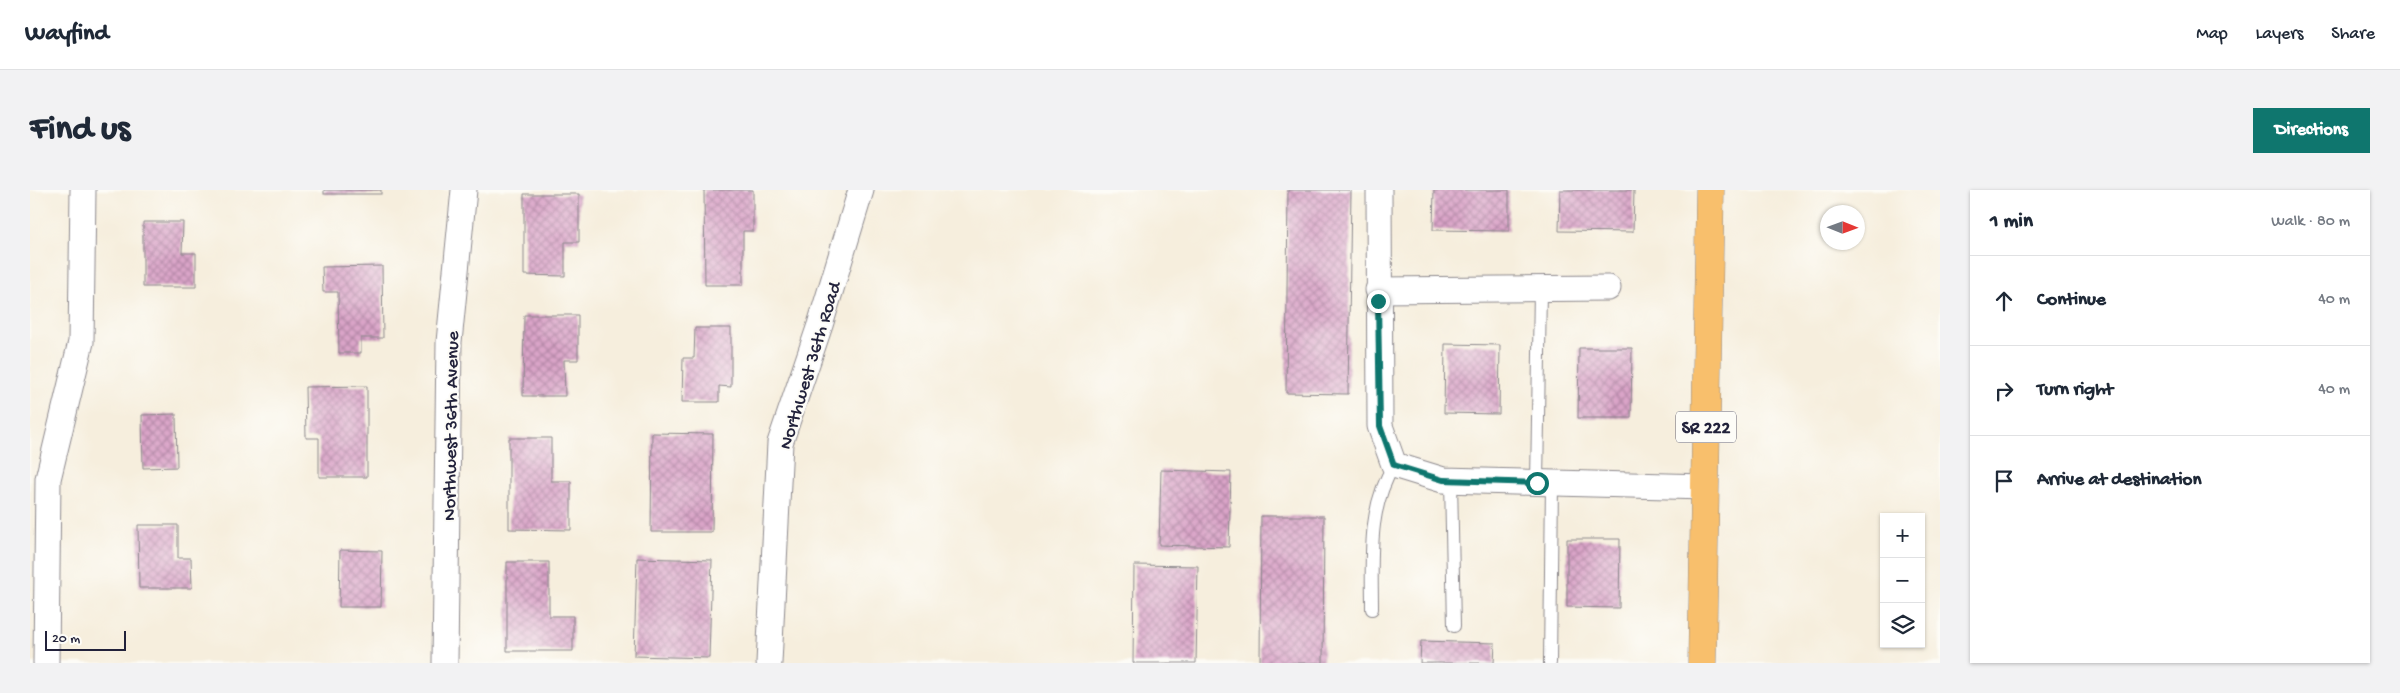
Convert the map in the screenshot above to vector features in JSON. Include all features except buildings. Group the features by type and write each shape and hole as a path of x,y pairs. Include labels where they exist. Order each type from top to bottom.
{"main road":[{"name":"SR 222","path":"1702,663 1710,190"}],"street":[{"path":"46,663 48,479 81,342 83,190"},
{"name":"Northwest 36th Avenue","path":"445,663 449,342 464,190"},
{"name":"Northwest 36th Road","path":"769,663 780,443 820,325 861,190"},
{"path":"1379,190 1380,426 1394,465 1443,480 1705,487"},
{"path":"1378,290 1608,288"}],"lane":[{"path":"1540,289 1550,663"},
{"path":"1372,609 1372,535 1376,506 1384,482 1394,465"},
{"path":"1451,480 1454,626"}],"route":[{"path":"1378,301 1380,426 1394,465 1443,480 1537,483"}]}
